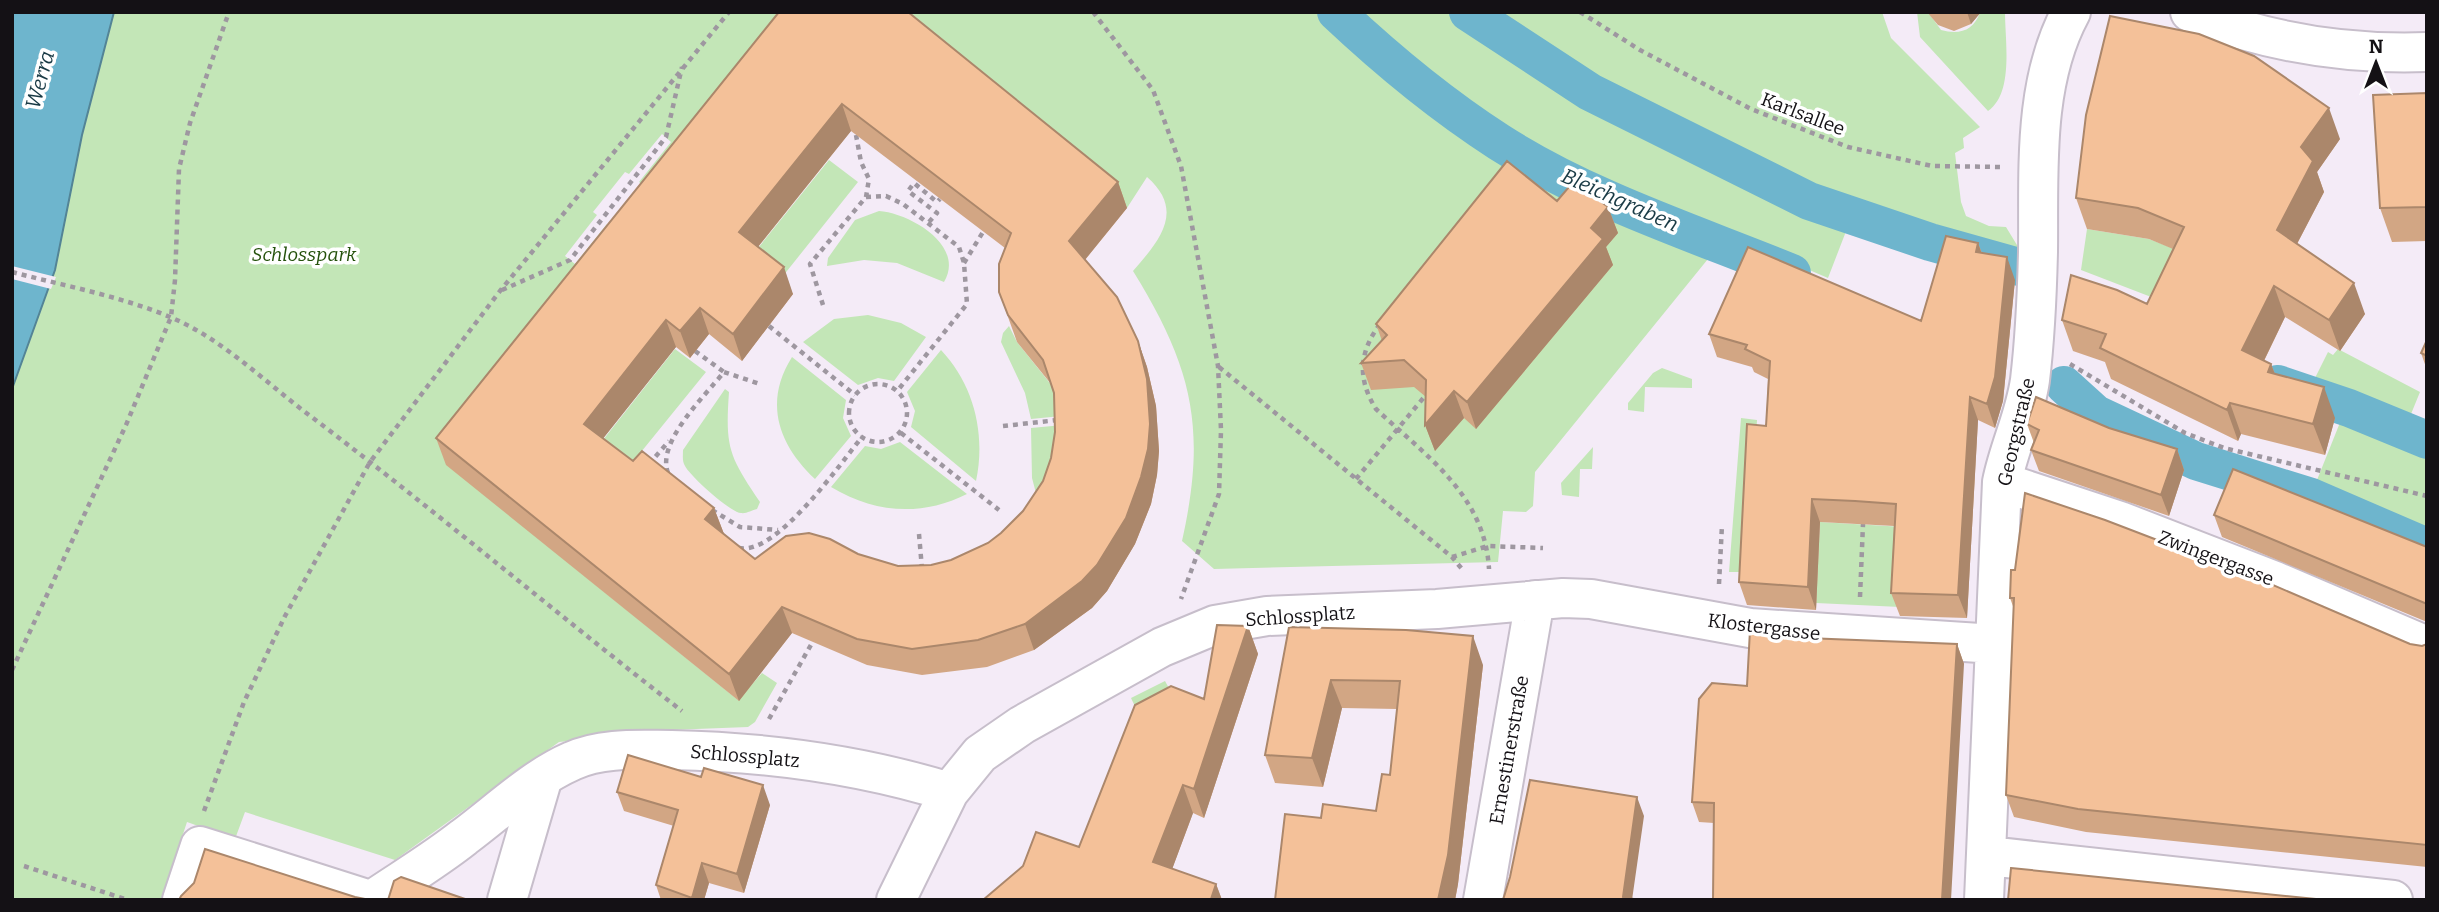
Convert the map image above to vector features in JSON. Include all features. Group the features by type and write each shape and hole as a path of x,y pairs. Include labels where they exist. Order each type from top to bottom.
{"street":[{"name":"Georgstraße","path":"1984,900 1988,856 2002,482 2007,457 2022,421 2031,369 2037,274 2039,141 2051,60 2071,12"},
{"path":"2190,12 2232,28 2280,40 2371,53 2427,52"},
{"name":"Zwingergasse","path":"2002,482 2133,526 2275,581 2427,646"},
{"name":"Klostergasse","path":"1535,600 1591,599 1740,626 1995,644"},
{"name":"Schlossplatz","path":"896,900 949,792 963,771 998,740 1162,647 1214,625 1267,615 1492,605 1535,600"},
{"name":"Ernestinerstraße","path":"1483,900 1535,600"},
{"name":"Schlossplatz","path":"200,846 371,900 455,844 543,777 574,760 608,752 735,752 788,757 910,780 949,792"},
{"path":"507,900 543,777"},
{"path":"182,900 200,846"},
{"path":"1988,856 2393,900"}],"path":[{"path":"12,670 126,425 171,317 179,169 190,123 229,12"},
{"path":"200,846 204,810 244,702 285,615 370,462 500,291 729,12"},
{"path":"1093,12 1153,90 1181,166 1218,366 1221,430 1219,494 1199,555 1162,647"},
{"name":"Karlsallee","path":"1580,12 1640,50 1751,109 1848,147 1932,166 2038,168"},
{"path":"500,291 570,260 666,137 682,66"},
{"path":"823,305 810,264 866,197 869,179 861,162 856,135"},
{"path":"929,222 937,213 908,191 914,184 937,202 940,199"},
{"path":"866,197 886,196 929,222 959,247 964,263 967,304 898,390"},
{"path":"964,263 983,232"},
{"path":"12,272 116,299 171,317 207,337 370,462 542,603 686,714"},
{"path":"1385,317 1364,350 1363,379 1366,393 1376,409 1469,501 1483,528 1488,546 1492,605"},
{"path":"768,326 855,395"},
{"path":"695,351 724,372 760,384"},
{"path":"2031,369 2060,357 2185,433 2224,448 2427,496"},
{"path":"1218,366 1452,557 1492,605"},
{"path":"641,473 724,372"},
{"path":"876,384 898,390 905,400 908,412 901,432 882,443 862,437 849,419 849,407 855,395 865,387 876,384"},
{"path":"1356,479 1425,396"},
{"path":"1003,426 1063,420"},
{"path":"901,432 999,510"},
{"path":"734,547 746,550 759,545 796,519 862,437"},
{"path":"669,441 664,460 667,472 677,480"},
{"path":"706,505 740,527 780,530"},
{"path":"1858,636 1863,524"},
{"path":"1722,525 1719,592 1740,601 1740,626"},
{"path":"919,534 923,580"},
{"path":"1452,557 1488,546 1543,548"},
{"path":"786,686 811,643"},
{"path":"24,866 128,900"}],"green space":[{"name":"Schlosspark","path":"114,12 810,12 660,197 639,182 671,142 662,134 629,174 625,172 593,212 597,215 565,256 575,264 607,224 629,237 446,464 738,700 762,673 777,683 755,722 748,727 670,730 559,742 395,860 245,812 235,839 187,822 161,900 12,900 12,389 55,270 82,135"},
{"path":"885,12 1882,12 1891,38 1980,127 1963,138 1964,148 1955,153 1961,202 1966,216 1989,226 2006,227 2020,250 2019,258 1855,208 1828,278 1800,266 1791,285 1712,254 1535,472 1533,506 1526,512 1503,511 1498,562 1214,569 1182,541 1190,501 1193,465 1189,400 1169,338 1133,271 1152,248 1164,226 1167,214 1159,190 1147,177 1127,208"},
{"path":"1917,12 1928,12 1941,30 1960,32 1974,24 1980,12 2005,12 2005,79 2002,92 1988,111 1920,37"},
{"path":"829,160 858,182 779,281 750,258"},
{"path":"879,211 905,218 931,233 947,256 949,268 944,282 897,263 864,260 827,266 828,258 855,220"},
{"path":"2087,229 2149,239 2185,253 2172,305 2081,270"},
{"path":"868,315 901,323 926,337 894,381 878,378 858,385 803,342 834,319"},
{"path":"1009,326 1017,342 1053,387 1061,416 1031,419 1025,393 1001,342 1003,333"},
{"path":"675,349 706,372 624,473 595,450"},
{"path":"2338,349 2420,392 2411,414 2427,424 2427,565 2303,515 2341,420 2360,396 2315,378 2328,352 2333,355"},
{"path":"941,350 962,379 975,411 979,446 976,481 911,427 915,411 907,392"},
{"path":"792,357 846,400 843,418 851,436 815,479 792,452 779,422 778,391"},
{"path":"1662,368 1692,379 1692,388 1645,387 1644,412 1628,410 1628,403 1653,373"},
{"path":"725,389 729,392 728,426 731,451 760,502 757,509 745,513 729,507 711,493 688,471 683,460 683,450"},
{"path":"1741,418 1757,420 1748,572 1729,572"},
{"path":"1063,425 1064,435 1037,497 1032,478 1031,428"},
{"path":"900,442 967,494 932,506 898,509 864,502 831,487 865,446 881,449"},
{"path":"1593,447 1592,469 1580,469 1579,497 1562,495 1561,483"},
{"path":"1820,522 1904,527 1900,607 1816,603"},
{"path":"1165,681 1176,701 1141,719 1131,698"}],"water":[{"name":"Werra","path":"12,12 114,12 82,135 55,270 12,389"}],"pier":[{"path":"12,266 56,277 51,289 12,279"}],"building":[{"path":"779,12 908,12 1118,182 1069,241 1117,297 1138,341 1147,379 1150,424 1148,449 1126,518 1097,565 1082,581 1025,624 978,640 912,649 857,639 782,607 729,674 436,438","holes":["842,104 1011,233 999,264 999,292 1008,315 1043,360 1054,393 1055,432 1051,458 1043,481 1023,511 988,543 951,560 931,565 898,566 858,554 830,539 809,533 786,536 755,559 705,519 714,508 642,451 633,461 584,424 666,320 680,331 700,308 733,334 784,267 739,232"]},
{"path":"2110,16 2199,34 2254,56 2329,108 2301,147 2313,161 2277,230 2354,283 2329,320 2274,286 2242,350 2271,364 2268,372 2324,387 2313,424 2230,403 2227,410 2100,348 2106,334 2062,320 2071,275 2117,290 2147,304 2184,227 2138,208 2076,198 2086,115"},
{"path":"2427,93 2427,207 2380,208 2373,95"},
{"path":"1507,161 1557,201 1574,181 1608,207 1591,228 1603,239 1467,402 1454,391 1425,425 1426,380 1404,360 1361,363 1387,335 1376,324"},
{"path":"1946,236 1978,243 1976,252 2007,257 1995,377 1987,404 1970,397 1958,595 1891,593 1896,504 1855,501 1812,499 1808,587 1739,582 1747,424 1766,426 1770,361 1745,349 1747,345 1709,334 1748,247 1921,321"},
{"path":"2427,340 2427,356 2421,353"},
{"path":"2036,397 2109,428 2177,449 2161,495 2031,450 2039,430 2027,424"},
{"path":"2233,469 2427,547 2427,604 2214,515"},
{"path":"2025,493 2105,520 2259,579 2410,644 2427,644 2427,845 2078,809 2006,795 2014,598 2010,598 2011,570 2015,570"},
{"path":"1217,625 1248,626 1194,789 1183,785 1153,862 1216,884 1211,899 1214,900 983,900 1023,866 1036,832 1079,847 1135,705 1171,686 1204,699"},
{"path":"1289,627 1406,630 1473,636 1448,855 1438,900 1275,900 1285,814 1321,818 1323,804 1376,811 1382,774 1390,775 1400,681 1331,680 1312,758 1265,755"},
{"path":"1750,630 1806,634 1806,638 1957,644 1942,900 1713,900 1714,803 1692,802 1699,699 1712,683 1747,686"},
{"path":"628,755 701,777 704,768 763,785 737,874 702,863 692,898 656,885 678,810 617,792"},
{"path":"1530,780 1637,797 1623,897 1639,900 1503,900"},
{"path":"205,849 370,900 179,900 194,883"},
{"path":"2011,868 2326,900 2008,900"},
{"path":"401,877 468,900 388,900 394,881"}],"waterway":[{"name":"Bleichgraben","path":"1336,12 1435,97 1499,142 1533,162 1642,214 1792,273"},
{"name":"Bleichgraben","path":"1468,12 1590,92 1809,201 1930,242 2019,267"},
{"name":"Bleichgraben","path":"2278,384 2349,408 2427,440"},
{"name":"Bleichgraben","path":"2064,385 2096,414 2196,461 2311,497 2427,547"}]}
